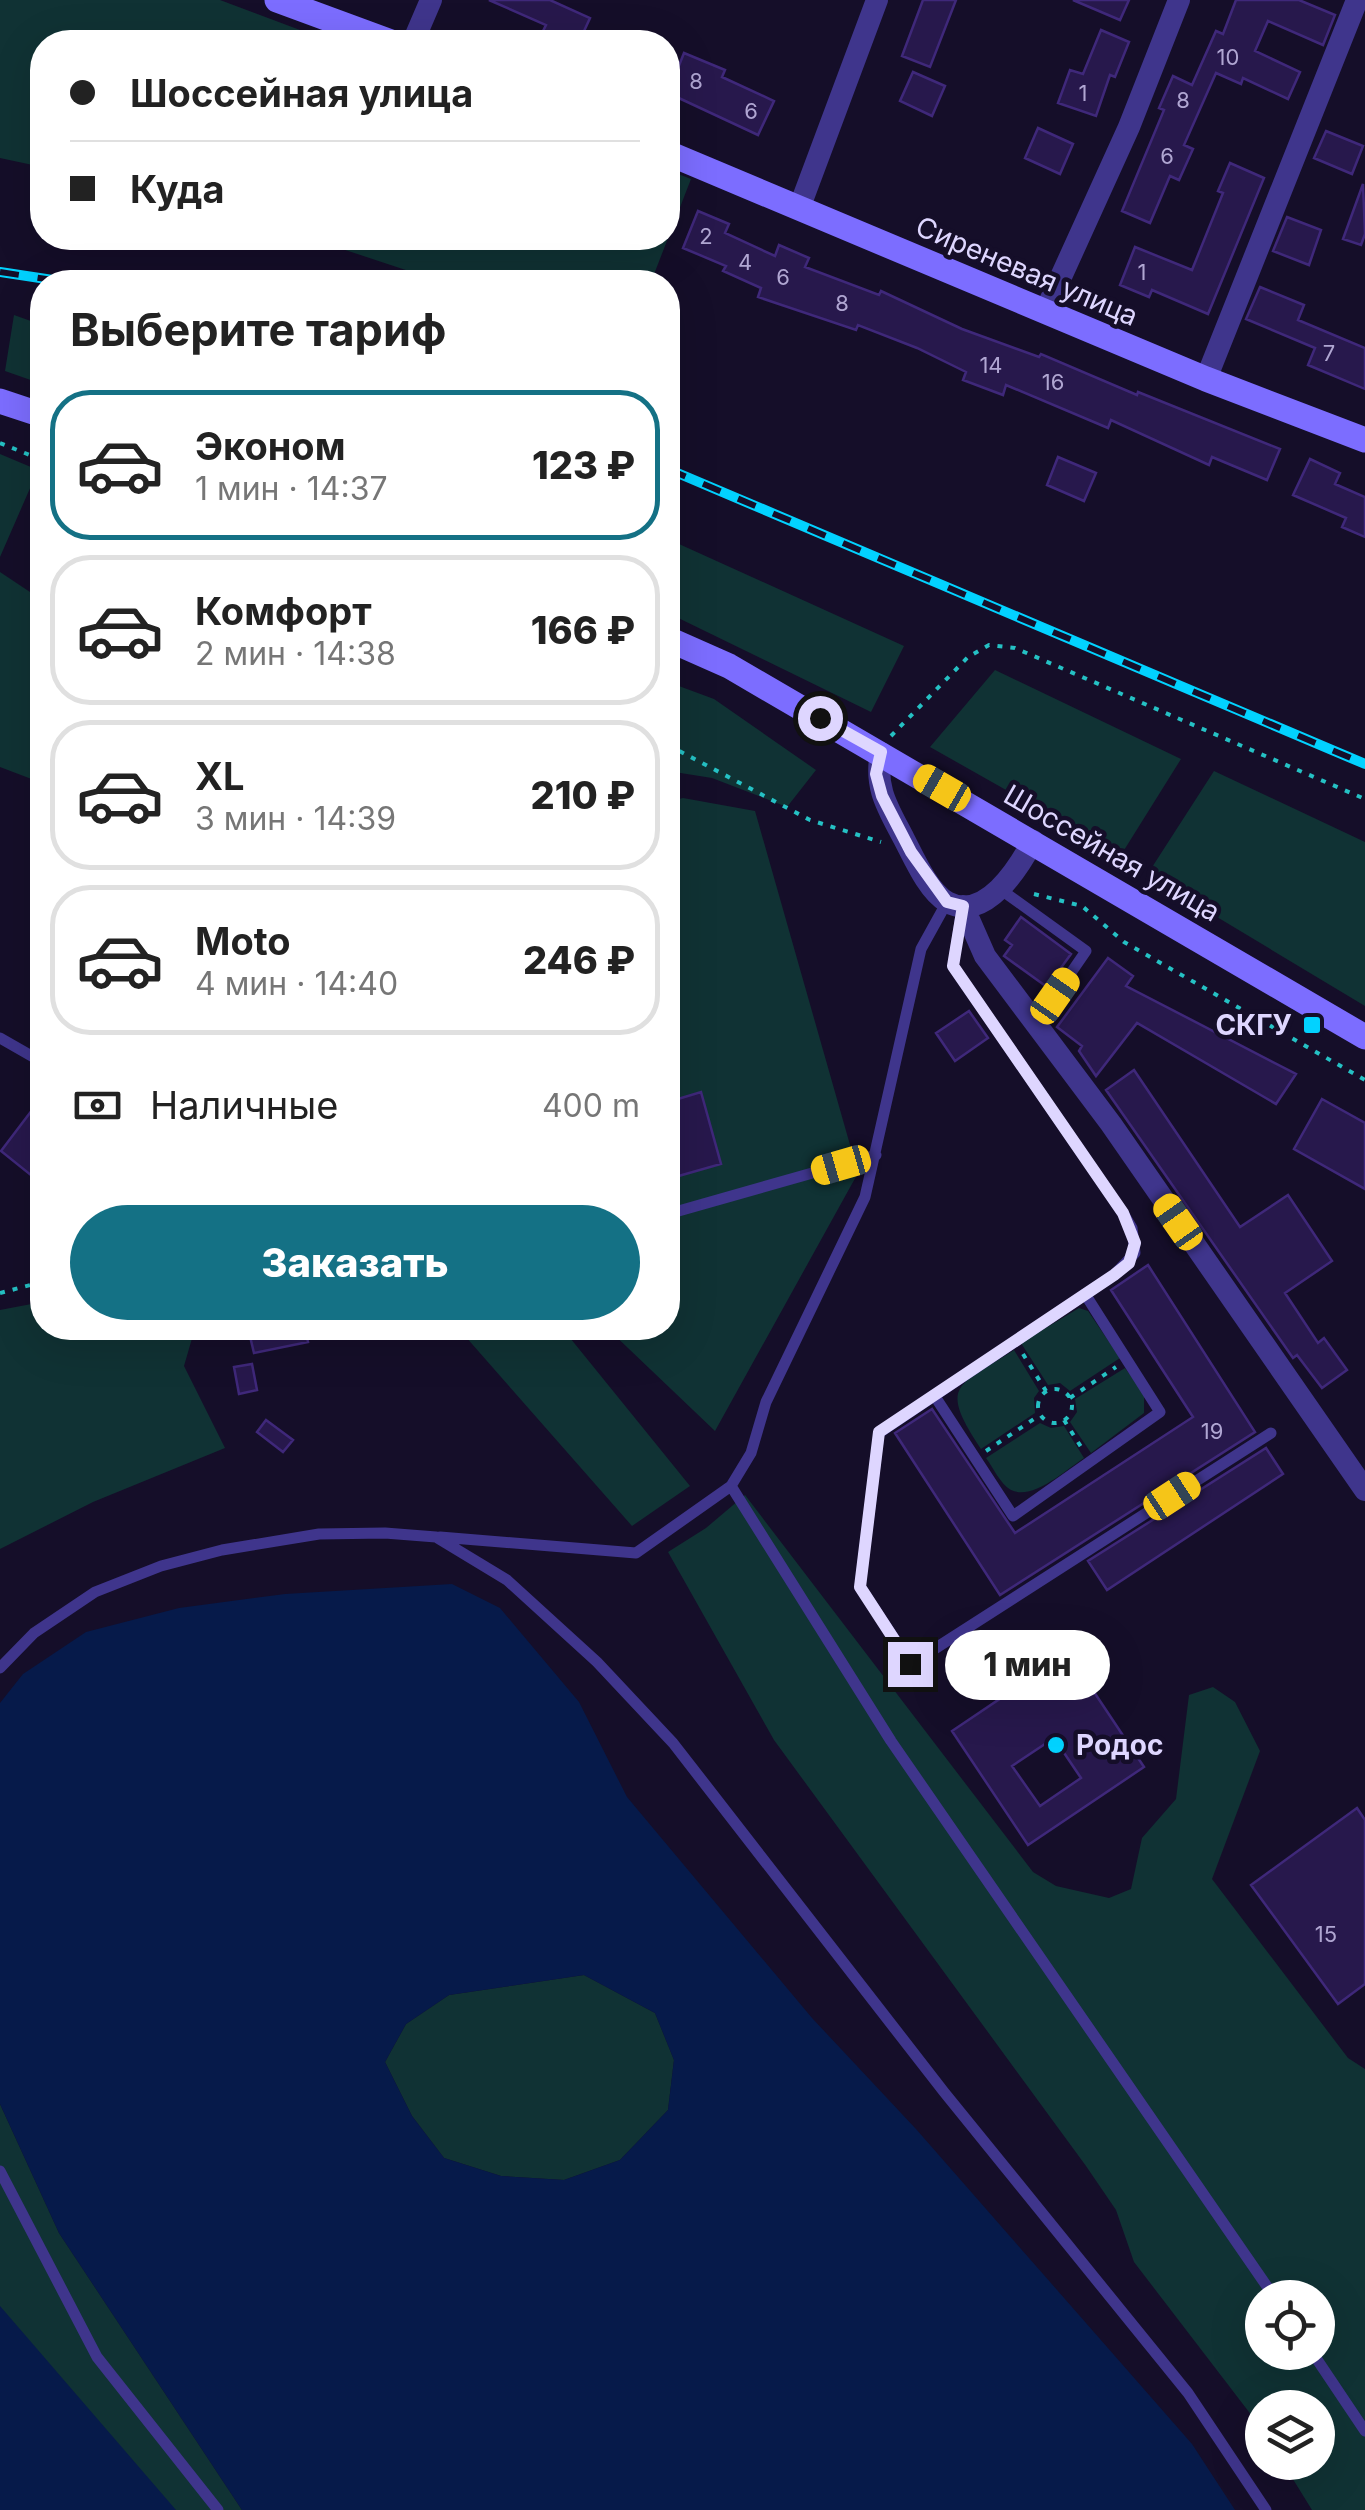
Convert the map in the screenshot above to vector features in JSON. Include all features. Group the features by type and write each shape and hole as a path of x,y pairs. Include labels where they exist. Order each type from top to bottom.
{"street":[{"path":"277,0 359,30"},
{"path":"418,30 431,0"},
{"path":"800,206 877,0"},
{"path":"1045,312 1129,126 1180,0"},
{"path":"1206,379 1357,0"},
{"name":"Сиреневая улица","path":"680,158 1206,379 1365,440"},
{"path":"0,401 30,412"},
{"name":"Шоссейная улица","path":"680,644 729,666 881,752 1365,1037"},
{"path":"881,752 876,774 882,796 911,852 955,904 985,956 1111,1124 1365,1490"},
{"path":"955,904 981,902 1004,893 1033,841"}],"lane":[{"path":"1004,893 1086,952 1055,996"},
{"path":"0,1668 34,1633 95,1592 161,1566 222,1550 319,1534 385,1533 636,1553 731,1486 751,1452 766,1402 865,1197 922,949 955,904"},
{"path":"955,904 953,966 1132,1228 1134,1253 1129,1263 1085,1294 879,1432 860,1587 910,1664 1271,1433"},
{"path":"0,1038 30,1055"},
{"path":"680,1211 876,1155"},
{"path":"934,1395 1013,1516 1160,1412 1085,1294"},
{"path":"731,1486 891,1741 1262,2280"},
{"path":"436,1537 507,1580 597,1662 672,1743 944,2092 1188,2392 1266,2510"},
{"path":"0,2171 97,2357 218,2510"},
{"path":"1324,2370 1365,2431"}],"path":[{"path":"0,443 30,455"},
{"path":"881,752 898,726 968,657 990,645 1015,648 1365,799"},
{"path":"680,751 810,820 911,852"},
{"path":"1004,893 1035,894 1082,906 1124,942 1365,1080"},
{"path":"0,1293 30,1285"},
{"path":"1015,1341 1046,1391"},
{"path":"1070,1398 1127,1360"},
{"path":"1060,1389 1070,1398 1072,1408 1064,1420 1050,1422 1040,1415 1038,1404 1046,1391 1060,1389"},
{"path":"976,1458 1040,1415"},
{"path":"1064,1420 1090,1461"}],"green space":[{"path":"0,0 220,0 300,30 30,30 30,164 0,158"},
{"path":"680,175 691,179 680,207"},
{"path":"345,250 663,250 656,270 406,270"},
{"path":"14,315 30,321 30,380 5,371"},
{"path":"0,454 30,467 30,488 0,557"},
{"path":"680,544 904,646 871,712 680,619"},
{"path":"0,572 30,592 30,778 0,767"},
{"path":"995,670 1181,759 1121,855 930,747"},
{"path":"680,686 714,699 816,770 787,807 712,778 680,773"},
{"path":"1214,771 1365,842 1365,1006 1147,875"},
{"path":"680,799 755,811 858,1173 715,1431 620,1340 680,1340"},
{"path":"30,1304 30,1340 192,1340 184,1366 225,1448 93,1502 0,1549 0,1310"},
{"path":"1079,1308 1088,1311 1120,1358 1070,1391 1060,1383 1048,1385 1021,1343"},
{"path":"469,1340 572,1340 690,1486 632,1526"},
{"path":"1014,1350 1039,1391 1034,1398 1035,1413 981,1449 960,1411 960,1389 967,1380"},
{"path":"1125,1368 1144,1394 1144,1413 1091,1453 1070,1422 1077,1412 1075,1399"},
{"path":"1040,1423 1051,1428 1064,1426 1084,1458 1039,1488 1011,1490 986,1458"},
{"path":"745,1495 1033,1872 1056,1886 1109,1898 1131,1889 1142,1838 1176,1799 1189,1695 1213,1687 1235,1702 1260,1751 1212,1879 1348,2058 1365,2069 1365,2510 1312,2510 1293,2480 1335,2480 1335,2390 1245,2390 1245,2407 1134,2262 1116,2210 1086,2166 774,1740 668,1552 706,1528"},
{"path":"584,1975 655,2013 674,2060 668,2110 620,2160 564,2180 501,2176 444,2158 412,2116 385,2062 406,2024 449,1995"},
{"path":"0,2104 59,2233 242,2510 0,2510"}],"water":[{"path":"452,1584 500,1608 579,1702 627,1797 812,2018 916,2129 1192,2444 1235,2510 242,2510 59,2233 0,2104 0,1703 23,1674 86,1632 179,1608 285,1594","holes":["584,1975 655,2013 674,2060 668,2110 620,2160 564,2180 501,2176 444,2158 412,2116 385,2062 406,2024 449,1995"]},
{"path":"0,2306 176,2510 0,2510"}],"building":[{"path":"489,0 550,0 590,18 584,30 544,30 546,25"},
{"path":"923,0 956,0 930,67 902,56"},
{"path":"1073,0 1129,0 1120,20"},
{"path":"1236,0 1299,0 1335,15 1323,45 1268,21 1255,51 1300,72 1288,99 1243,78 1241,84 1216,73 1184,145 1193,149 1179,180 1170,176 1150,223 1122,211 1164,110 1159,108 1173,76 1192,85 1216,31 1223,34"},
{"path":"1101,30 1129,42 1115,77 1110,75 1096,116 1058,103 1070,70 1083,74"},
{"path":"684,53 725,70 722,77 774,101 758,135 680,99 680,63"},
{"path":"913,72 945,86 932,116 900,101"},
{"path":"1038,128 1073,144 1060,174 1025,158"},
{"path":"1326,131 1363,146 1352,174 1314,158"},
{"path":"1230,163 1264,178 1208,314 1152,290 1149,297 1120,285 1135,247 1192,270 1223,193 1218,191"},
{"path":"1363,184 1365,234 1361,245 1343,239"},
{"path":"698,211 729,224 725,233 775,256 779,245 809,258 805,267 879,295 881,291 962,329 1039,357 1041,354 1280,449 1267,480 1212,457 1209,465 1111,420 1108,428 1006,385 1003,395 963,380 966,372 917,348 858,325 856,330 758,297 761,288 723,271 726,266 683,248"},
{"path":"1287,217 1321,230 1309,265 1273,251"},
{"path":"1260,287 1304,305 1298,320 1365,348 1365,389 1308,365 1315,348 1246,319"},
{"path":"1058,457 1096,473 1084,501 1047,485"},
{"path":"1310,459 1340,473 1335,484 1365,497 1365,537 1342,527 1346,518 1293,495"},
{"path":"1021,917 1071,954 1047,987 1004,956 1012,945 1005,940"},
{"path":"1108,958 1133,976 1126,986 1296,1074 1276,1104 1137,1023 1096,1076 1079,1051 1082,1046 1057,1027"},
{"path":"969,1011 988,1038 955,1061 936,1033"},
{"path":"1134,1070 1240,1227 1288,1195 1332,1261 1285,1293 1318,1343 1324,1338 1347,1370 1322,1388 1297,1355 1293,1358 1106,1090"},
{"path":"701,1092 721,1164 680,1176 680,1098"},
{"path":"1322,1099 1365,1123 1365,1189 1294,1149"},
{"path":"30,1113 30,1174 1,1151"},
{"path":"1148,1265 1255,1432 1000,1595 895,1433 932,1409 1015,1533 1193,1417 1111,1290"},
{"path":"251,1340 308,1340 308,1342 254,1353"},
{"path":"252,1364 257,1390 239,1394 234,1367"},
{"path":"266,1420 293,1440 283,1452 257,1432"},
{"path":"1266,1448 1283,1474 1107,1590 1088,1561"},
{"path":"1068,1653 1144,1767 1028,1845 952,1731","holes":["1054,1738 1081,1778 1040,1806 1012,1766"]},
{"path":"1357,1808 1365,1820 1365,1984 1338,2004 1251,1885"}],"railway":[{"path":"0,272 30,277"},
{"path":"680,474 1365,764"}],"place":[{"name":"СКГУ","path":"1312,1025"},
{"name":"Родос","path":"1056,1745"}],"route":[{"path":"820,718 881,752 876,774 882,796 911,852 947,902 963,906 953,966 1123,1213 1135,1243 1129,1263 1114,1275 879,1432 860,1587 910,1664"}]}
